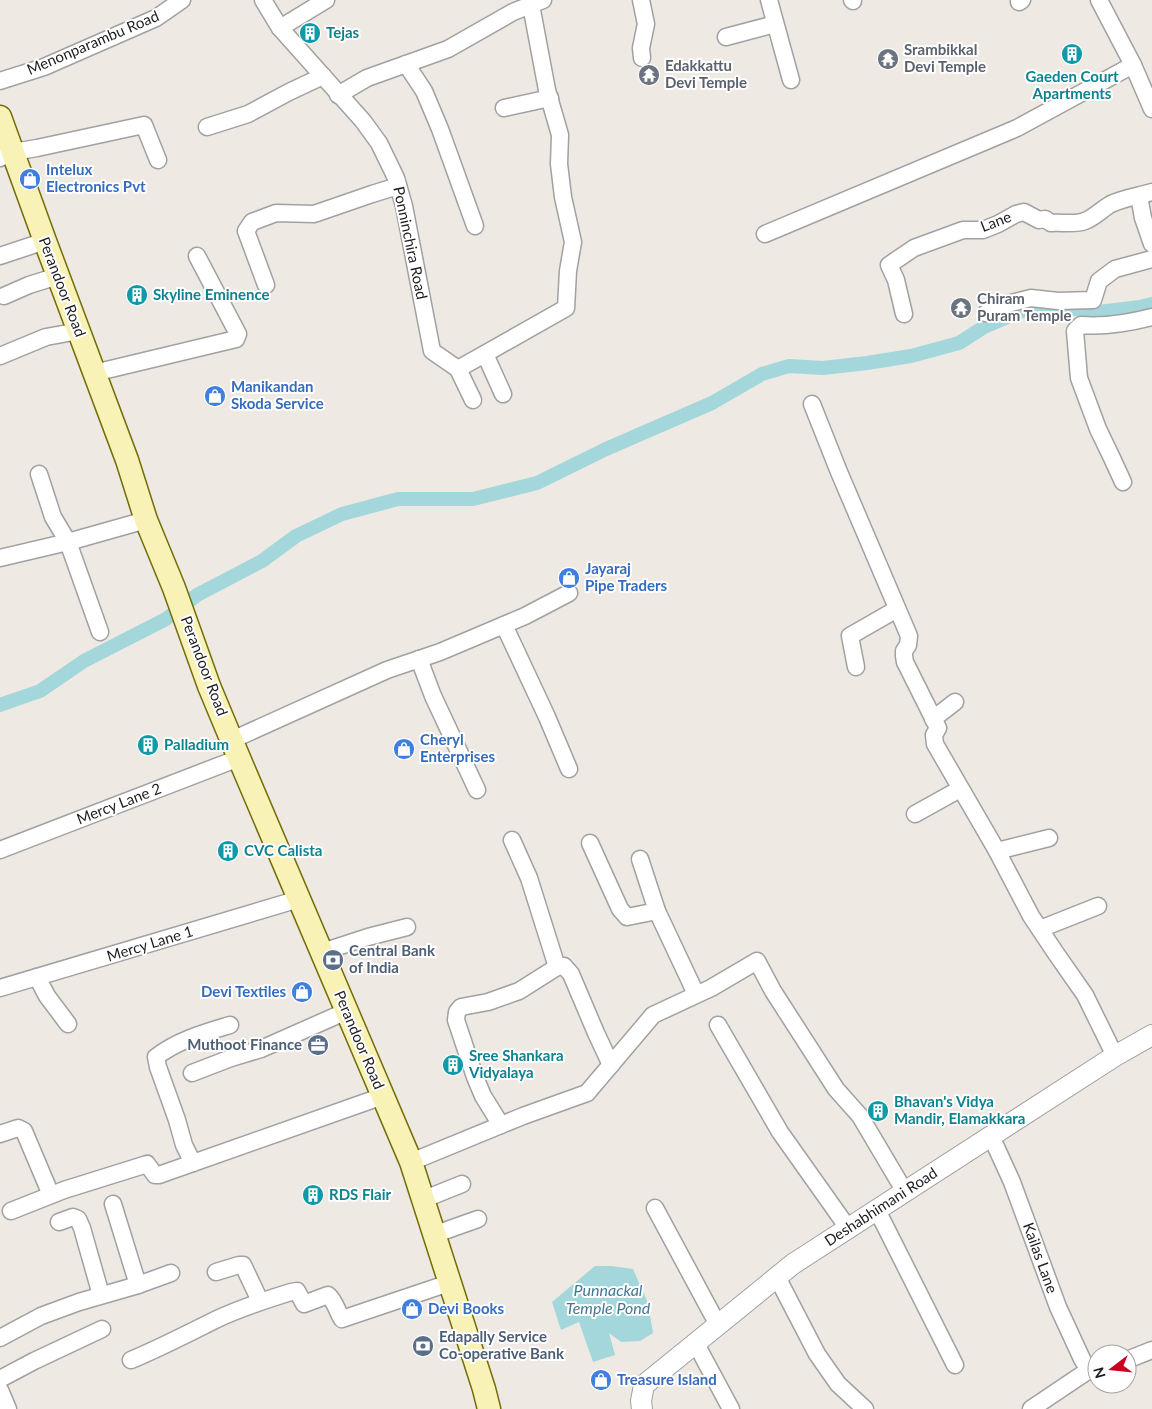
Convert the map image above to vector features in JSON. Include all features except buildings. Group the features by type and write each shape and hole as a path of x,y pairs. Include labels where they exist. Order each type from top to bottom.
{"main road":[{"name":"Perandoor Road","path":"0,117 7,155 58,276 127,460 146,520 174,588 210,686 411,1162 484,1389 488,1409"}],"street":[{"name":"Menonparambu Road","path":"0,81 44,67 156,18 182,0"},
{"name":"Ponninchira Road","path":"263,0 280,28 363,121 379,144 398,186 432,351 458,369"},
{"path":"280,28 326,0"},
{"path":"641,0 646,24 641,48 642,58"},
{"path":"769,0 792,80"},
{"path":"1099,0 1133,65 1152,109"},
{"path":"338,95 367,78 448,49 491,23 537,2 537,43 560,135 559,164 563,197 573,242 568,271 566,308 458,369 473,400"},
{"path":"726,37 775,24"},
{"path":"406,64 424,91 458,176 475,226"},
{"path":"765,234 1017,128 1133,65"},
{"path":"207,127 248,114 323,76"},
{"path":"504,108 550,98"},
{"path":"7,155 144,125 158,160"},
{"path":"266,286 246,231 252,222 276,213 314,214 398,186"},
{"path":"1145,194 1143,218 1152,244"},
{"name":"Lane","path":"904,314 896,280 889,265 914,248 964,230 983,230 1024,212 1039,220 1045,218 1051,223 1084,221 1095,217 1100,211 1114,203 1145,194"},
{"path":"0,256 44,241"},
{"path":"94,373 236,339 238,334 197,256"},
{"path":"986,313 1007,304 1031,298 1058,301 1094,300 1099,281 1115,269 1152,258"},
{"path":"4,296 29,285 58,276"},
{"path":"1123,482 1098,429 1079,378 1075,331 1082,325 1096,327 1152,317"},
{"path":"0,356 46,337 79,331"},
{"path":"485,354 503,394"},
{"path":"812,404 909,636 908,645 904,651 905,662 938,728 934,735 935,744 1040,929 1086,995 1115,1056"},
{"path":"39,474 53,517 68,542 100,632"},
{"path":"0,558 68,542 146,520"},
{"name":"Mercy Lane 2","path":"0,850 235,749 387,670 440,652 504,625 569,593"},
{"path":"856,667 850,636 897,608"},
{"path":"504,625 569,769"},
{"path":"419,659 433,696 477,790"},
{"path":"933,719 956,702"},
{"path":"915,814 960,789"},
{"path":"996,851 1049,838"},
{"path":"512,840 529,878 557,967"},
{"path":"590,843 620,909 627,917 657,911"},
{"path":"640,860 657,911 696,994"},
{"name":"Mercy Lane 1","path":"0,988 300,899"},
{"path":"1040,929 1098,906"},
{"path":"322,952 407,927"},
{"path":"411,1162 501,1125 587,1093 653,1015 757,961 773,990 836,1089 860,1116 905,1192"},
{"path":"501,1125 483,1096 475,1077 456,1020 457,1012 461,1007 488,1002 519,990 557,967 564,966 571,974 612,1065"},
{"path":"37,977 47,996 68,1024"},
{"path":"192,1073 261,1049 347,1011"},
{"path":"193,1163 184,1145 156,1057 174,1045 192,1037 230,1025"},
{"path":"718,1025 780,1132 848,1228"},
{"name":"Deshabhimani Road","path":"642,1409 641,1401 644,1384 794,1264 1115,1056 1152,1035"},
{"path":"11,1211 51,1195 147,1164 155,1175 165,1173 383,1096"},
{"path":"0,1134 18,1128 24,1131 51,1195"},
{"name":"Kailas Lane","path":"991,1136 1012,1182 1058,1307 1082,1359 1087,1365"},
{"path":"422,1200 462,1184"},
{"path":"113,1204 138,1285"},
{"path":"654,1208 718,1325"},
{"path":"877,1210 955,1365"},
{"path":"59,1222 73,1217 78,1218 100,1295"},
{"path":"433,1235 478,1219"},
{"path":"216,1272 239,1264 243,1265 260,1301"},
{"path":"0,1338 41,1316 100,1295 138,1285 171,1272"},
{"path":"777,1277 817,1354 838,1384 865,1409"},
{"path":"131,1360 260,1301 296,1291 304,1304 328,1295 342,1318 449,1283"},
{"path":"0,1379 34,1360 102,1329"},
{"path":"695,1342 731,1409"},
{"path":"1137,1356 1152,1350"},
{"path":"1031,1409 1087,1376"},
{"path":"0,1390 8,1409"}],"water":[{"name":"Punnackal Temple Pond","path":"595,1266 633,1269 648,1303 653,1333 640,1341 621,1342 609,1333 615,1355 593,1362 579,1322 561,1330 552,1302"}],"waterway":[{"path":"0,705 40,691 84,661 166,619 197,595 262,561 296,536 342,514 398,499 473,499 537,483 606,449 712,403 762,374 789,366 823,368 911,356 959,343 984,327 1033,306 1099,312 1152,304"}],"place":[{"name":"Tejas","path":"310,33"},
{"name":"Gaeden Court Apartments","path":"1072,54"},
{"name":"Srambikkal Devi Temple","path":"888,59"},
{"name":"Edakkattu Devi Temple","path":"649,75"},
{"name":"Intelux Electronics Pvt","path":"30,179"},
{"name":"Skyline Eminence","path":"137,295"},
{"name":"Chiram Puram Temple","path":"961,308"},
{"name":"Manikandan Skoda Service","path":"215,396"},
{"name":"Jayaraj Pipe Traders","path":"569,578"},
{"name":"Palladium","path":"148,745"},
{"name":"Cheryl Enterprises","path":"404,749"},
{"name":"CVC Calista","path":"228,851"},
{"name":"Central Bank of India","path":"333,960"},
{"name":"Devi Textiles","path":"302,992"},
{"name":"Muthoot Finance","path":"318,1045"},
{"name":"Sree Shankara Vidyalaya","path":"453,1065"},
{"name":"Bhavan's Vidya Mandir, Elamakkara","path":"878,1111"},
{"name":"RDS Flair","path":"313,1195"},
{"name":"Devi Books","path":"412,1309"},
{"name":"Edapally Service Co-operative Bank","path":"423,1346"},
{"name":"Treasure Island","path":"601,1380"}]}
